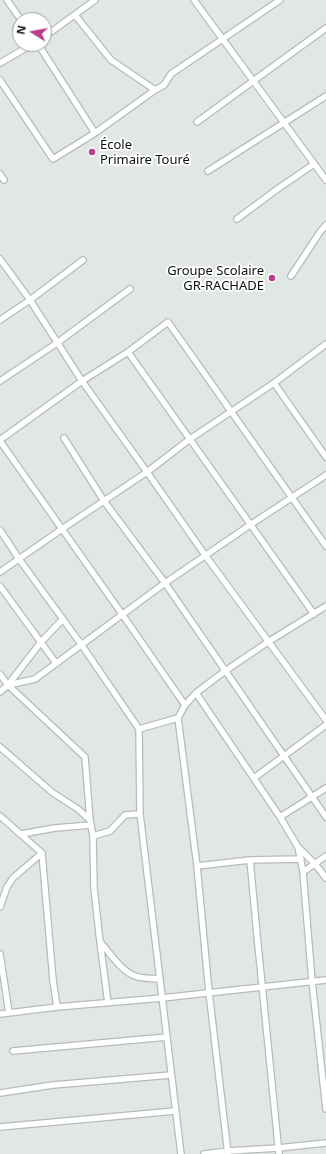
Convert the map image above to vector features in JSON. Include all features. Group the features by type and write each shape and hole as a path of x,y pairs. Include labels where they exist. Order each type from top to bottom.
{"street":[{"path":"7,0 15,12"},
{"path":"52,31 95,0"},
{"path":"194,0 326,180"},
{"path":"0,80 53,159 95,133 164,85 171,74 280,0"},
{"path":"75,15 112,60 155,90"},
{"path":"197,122 326,28"},
{"path":"0,63 19,52"},
{"path":"43,52 95,133"},
{"path":"208,171 326,96"},
{"path":"238,219 276,190 314,164"},
{"path":"0,174 4,180"},
{"path":"291,276 326,225"},
{"path":"0,259 30,300 82,382 148,472 205,555 326,720"},
{"path":"0,320 30,300 83,260"},
{"path":"0,381 57,343 130,289"},
{"path":"185,705 0,441 82,382 128,352 168,322 326,546"},
{"path":"0,572 148,472 190,438 274,383 326,344"},
{"path":"128,352 314,614"},
{"path":"274,383 326,457"},
{"path":"64,438 104,501 203,637 326,817"},
{"path":"8,685 35,679 165,583 326,475"},
{"path":"0,530 139,729 140,814 181,1154"},
{"path":"0,586 56,663"},
{"path":"228,1152 178,718 185,705 196,693 225,671 326,606"},
{"path":"0,692 8,685 41,642 63,619"},
{"path":"0,674 8,685 85,757 92,836 94,888 108,1003"},
{"path":"196,693 280,817 298,847 315,864 326,878"},
{"path":"139,729 178,718"},
{"path":"254,778 326,725"},
{"path":"0,747 53,793 78,809 90,823"},
{"path":"280,817 326,788"},
{"path":"92,836 110,831 125,814 140,814"},
{"path":"0,816 42,853 52,980 57,1007"},
{"path":"21,834 90,823"},
{"path":"298,847 303,872 312,981 326,1109"},
{"path":"0,907 7,887 13,878 42,853"},
{"path":"303,872 326,856"},
{"path":"196,866 250,860 301,859"},
{"path":"250,860 256,935 278,1151"},
{"path":"0,883 7,887"},
{"path":"100,942 125,970 131,974 136,977 160,979"},
{"path":"0,954 10,1013"},
{"path":"0,1014 326,980"},
{"path":"13,1051 167,1037"},
{"path":"0,1093 53,1085 172,1075"},
{"path":"0,1127 175,1111"},
{"path":"204,1154 278,1151 326,1143"}],"place":[{"name":"École Primaire Touré","path":"92,152"},
{"name":"Groupe Scolaire GR-RACHADE","path":"272,278"}]}
